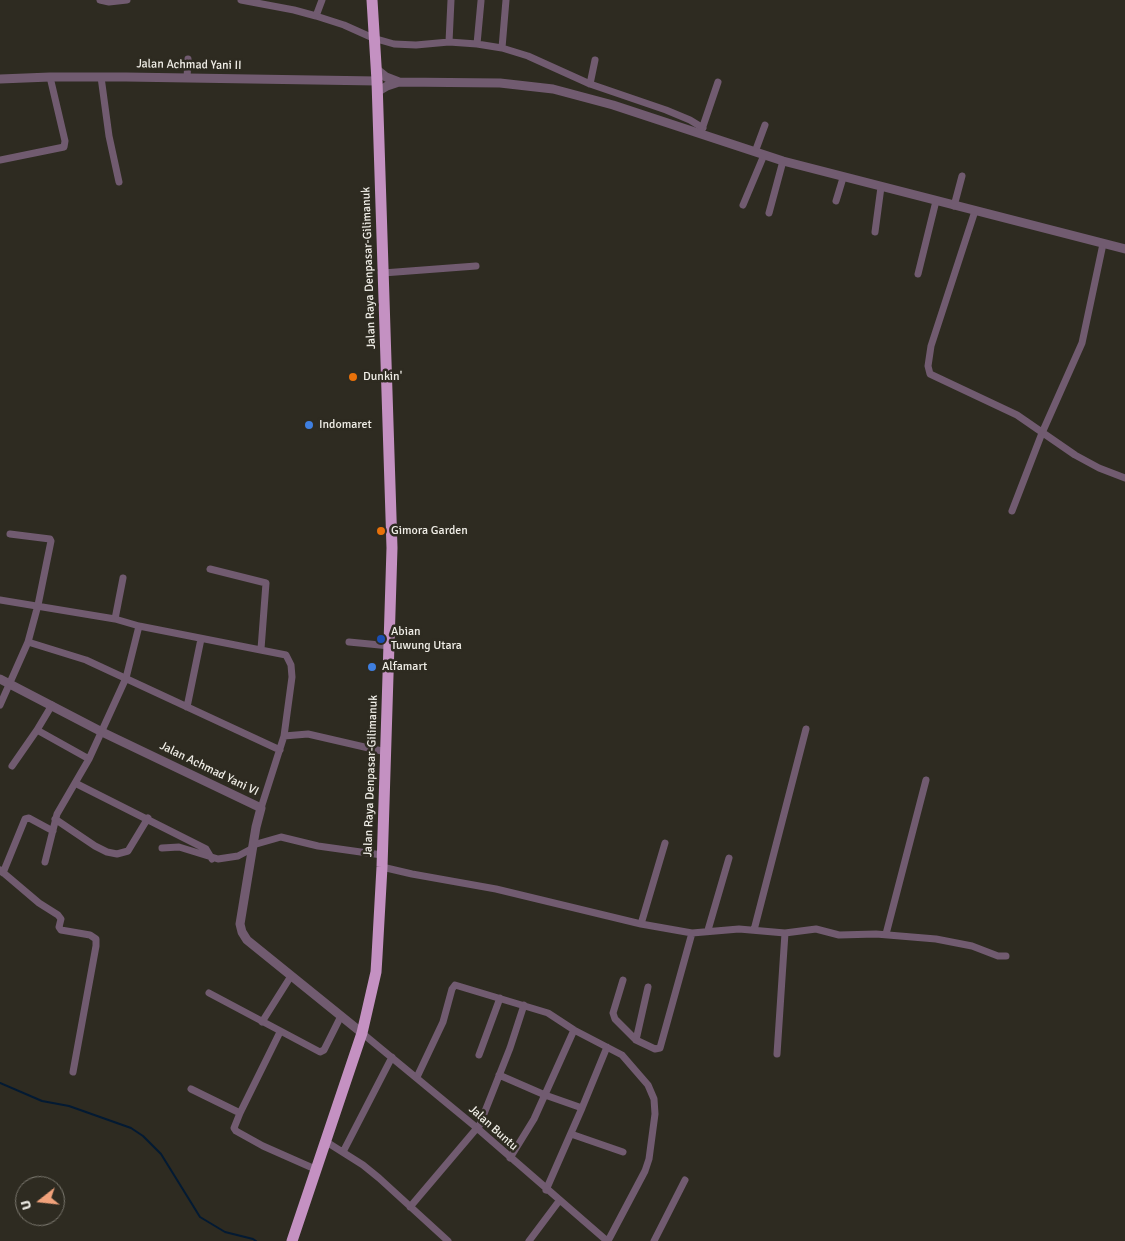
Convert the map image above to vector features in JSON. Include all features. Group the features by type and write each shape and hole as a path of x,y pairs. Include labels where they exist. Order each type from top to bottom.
{"highway":[{"name":"Jalan Raya Denpasar-Gilimanuk","path":"292,1241 362,1033 376,972 390,646 392,538 372,0"}],"street":[{"path":"100,0 109,2 127,0"},
{"path":"241,0 316,16 387,42 405,44 449,42 502,48 528,56 590,84 690,120 702,131"},
{"path":"316,16 322,0"},
{"path":"449,42 451,0"},
{"path":"502,48 506,0"},
{"path":"477,44 481,1"},
{"path":"187,78 188,59"},
{"path":"590,84 595,60"},
{"path":"0,160 64,147 65,141 50,77"},
{"path":"101,77 108,130 119,182"},
{"name":"Jalan Achmad Yani II","path":"0,79 101,77 344,79 376,81"},
{"path":"376,81 386,77 399,82"},
{"path":"376,81 387,86 399,82 500,83 553,89 702,131 782,161 1125,249"},
{"path":"702,131 718,82"},
{"path":"621,107 625,96"},
{"path":"754,152 765,124"},
{"path":"743,205 764,155"},
{"path":"769,213 782,161"},
{"path":"954,206 962,176"},
{"path":"836,201 843,178"},
{"path":"875,232 880,187"},
{"path":"918,274 936,201"},
{"path":"975,211 958,258 928,358 928,370 934,376 1017,415 1082,459 1125,478"},
{"path":"1012,511 1042,433 1082,343 1103,244"},
{"path":"382,273 476,266"},
{"path":"0,705 28,642 38,605 51,539 10,534"},
{"path":"210,569 266,584 261,649"},
{"path":"115,619 123,578"},
{"path":"0,600 115,619 201,639 286,654 291,665 292,676 284,736 261,808"},
{"path":"45,862 55,820 89,759 126,678 139,626"},
{"path":"187,707 201,639"},
{"path":"28,642 86,660 280,750"},
{"path":"349,642 390,646"},
{"name":"Jalan Achmad Yani VI","path":"0,679 102,732 261,808 240,924 242,932 247,940 362,1033"},
{"path":"12,766 52,705"},
{"path":"754,930 806,729"},
{"path":"37,730 89,759"},
{"path":"284,736 308,734 386,752"},
{"path":"886,934 926,780"},
{"path":"75,782 206,849 211,856"},
{"path":"53,830 29,818 26,819 2,872 25,892 58,915 61,920 59,927 61,930 90,935 96,939 73,1072"},
{"path":"55,820 95,846 107,852 117,854 128,851 148,818"},
{"path":"162,848 179,847 226,859 238,856 254,843 281,837 382,861 412,874 496,889 641,924 692,933 708,930 754,930 785,933 816,929 839,935 886,934 936,939 972,946 998,956 1006,956"},
{"path":"641,924 665,843"},
{"path":"708,930 729,858"},
{"path":"623,980 614,1016 636,1040 656,1049 661,1047 692,933"},
{"path":"777,1054 785,933"},
{"path":"262,1022 291,976"},
{"path":"417,1077 443,1022 452,987 456,986 548,1013 574,1030 622,1055 648,1085 654,1098 655,1114 645,1171 604,1240"},
{"path":"636,1040 648,986"},
{"path":"209,993 280,1032 322,1052 341,1016"},
{"path":"479,1055 500,998"},
{"path":"410,1207 478,1128 524,1005"},
{"path":"510,1158 534,1120 574,1030"},
{"path":"280,1032 240,1113 235,1126 236,1131 263,1146 316,1169"},
{"name":"Jalan Buntu","path":"362,1033 478,1128 604,1240"},
{"path":"546,1190 607,1046"},
{"path":"343,1152 392,1057"},
{"path":"499,1075 545,1095 582,1108"},
{"path":"191,1089 240,1113"},
{"path":"571,1134 623,1152"},
{"path":"325,1141 379,1178 448,1241"},
{"path":"654,1241 685,1180"},
{"path":"529,1241 559,1201"}],"waterway":[{"path":"0,1083 42,1101 69,1106 131,1128 143,1136 161,1154 200,1217 225,1232 256,1241"}],"place":[{"name":"Dunkin'","path":"353,377"},
{"name":"Indomaret","path":"309,425"},
{"name":"Gimora Garden","path":"381,531"},
{"name":"Abian Tuwung Utara","path":"381,639"},
{"name":"Alfamart","path":"372,667"}]}
